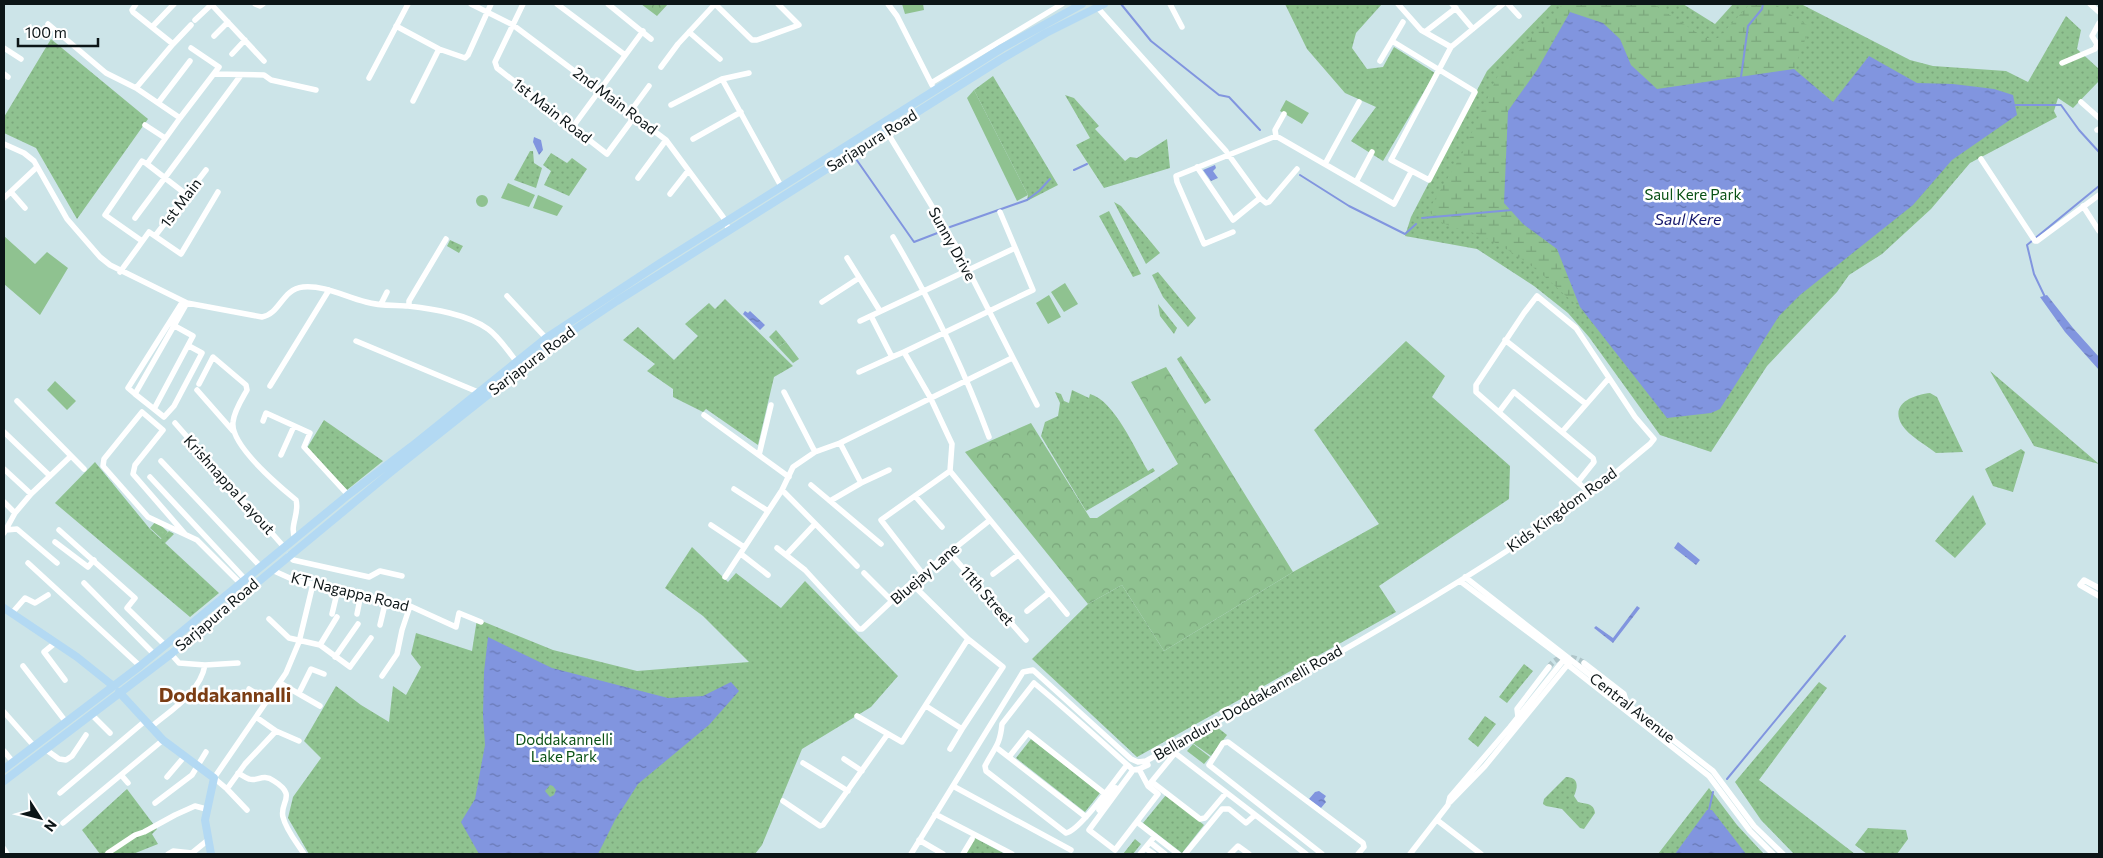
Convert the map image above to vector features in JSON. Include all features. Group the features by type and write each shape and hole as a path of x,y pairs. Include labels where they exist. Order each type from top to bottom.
{"main road":[{"name":"Sarjapura Road","path":"4,781 171,654 272,570 478,392 546,338 781,186 999,50 1061,7 1082,4"},
{"name":"Sarjapura Road","path":"4,769 112,685 140,666 348,495 399,461 547,348 617,300 1003,58 1046,33 1101,6"},
{"path":"999,50 1003,58"},
{"path":"4,608 77,657 112,685"},
{"path":"119,692 163,740 214,778 205,820 211,854"}],"street":[{"path":"136,4 132,10 133,12 174,44"},
{"path":"152,27 174,4"},
{"path":"136,88 212,4 264,60"},
{"path":"255,4 260,6 263,4"},
{"path":"369,78 408,4"},
{"name":"2nd Main Road","path":"471,4 488,11 512,25 666,140 729,230"},
{"path":"396,26 439,49 465,58 468,56 490,4"},
{"path":"512,25 522,4"},
{"path":"557,4 624,55"},
{"path":"608,4 651,39"},
{"path":"661,67 689,32 715,4 752,40 757,40 799,25 778,4"},
{"path":"888,4 897,16 934,91"},
{"path":"1170,4 1182,27"},
{"path":"1392,41 1440,71 1474,92 1429,180 1391,160 1440,71 1451,47 1504,4"},
{"path":"1508,4 1519,16"},
{"path":"2090,4 2099,11"},
{"path":"1400,5 1425,32 1451,47"},
{"path":"1101,6 1227,153 1264,202 1269,202 1297,168"},
{"path":"1425,32 1454,6 1473,29"},
{"path":"930,83 1061,7"},
{"path":"214,36 228,22"},
{"path":"1380,61 1403,22"},
{"path":"48,24 106,73 136,88 180,118"},
{"path":"2062,63 2096,49 2097,44 2092,36 2099,24"},
{"name":"1st Main Road","path":"512,25 495,62 497,68 607,154 633,114"},
{"path":"572,128 643,31"},
{"path":"689,32 720,58"},
{"path":"232,54 245,40"},
{"path":"4,48 21,60"},
{"path":"147,164 218,66 191,48"},
{"path":"413,101 439,49"},
{"path":"158,103 190,61"},
{"path":"671,105 722,79 749,73"},
{"path":"214,74 264,75 271,80 316,90"},
{"path":"135,218 241,75"},
{"path":"722,79 781,186"},
{"path":"633,114 649,86"},
{"path":"1325,164 1359,102"},
{"path":"2081,102 2099,118"},
{"path":"693,139 741,112"},
{"path":"1276,136 1275,130 1284,114"},
{"path":"145,125 165,138"},
{"name":"Sunny Drive","path":"887,132 967,269 1037,405"},
{"path":"1233,232 1205,245 1202,242 1175,178 1227,153 1276,136 1394,204 1411,172"},
{"path":"638,178 666,140"},
{"path":"5,148 24,153 34,161 67,219 100,257 120,272 185,302 262,317 271,314 287,293 293,290 302,287 329,290 366,302 409,306 448,313 487,328 516,361"},
{"path":"1356,182 1372,152"},
{"path":"1981,159 2034,239 2099,195"},
{"path":"142,241 106,215 142,161 187,195"},
{"path":"4,198 37,167"},
{"path":"1197,167 1232,220 1260,198"},
{"name":"1st Main","path":"155,236 206,170"},
{"path":"670,194 688,171"},
{"path":"11,192 25,208"},
{"path":"120,272 149,232 181,254 218,192"},
{"path":"2083,206 2099,231"},
{"path":"859,372 1033,290 1013,248 1000,212"},
{"path":"893,237 945,331 968,380 989,438"},
{"path":"409,306 410,301 446,239"},
{"path":"860,321 1013,248"},
{"path":"846,258 880,312"},
{"path":"822,302 859,278"},
{"path":"270,386 329,290"},
{"path":"381,304 387,292"},
{"path":"507,296 546,338"},
{"path":"1562,432 1609,378 1576,328 1538,296 1505,340 1475,388 1476,392 1590,493"},
{"path":"185,302 135,394 164,417 174,406 202,353 189,346"},
{"path":"871,316 892,357"},
{"path":"154,409 194,336 174,322"},
{"path":"1505,340 1586,404"},
{"path":"356,341 478,392"},
{"path":"904,352 930,397 952,444 950,471 1067,614"},
{"path":"199,384 213,357 246,384 247,390 234,418 234,433"},
{"path":"725,577 782,490 793,467 815,452 840,443 1012,358"},
{"name":"Kids Kingdom Road","path":"1463,579 1590,493 1654,439 1635,417 1609,378"},
{"path":"197,390 234,433 238,441 266,472 296,500 297,506 293,531 295,538"},
{"path":"784,392 815,452"},
{"path":"1499,412 1514,392 1594,460 1578,482"},
{"path":"16,401 84,469"},
{"path":"759,455 771,404"},
{"path":"185,534 133,474 135,465 163,430 142,412 104,459 103,466 148,517 199,542 243,581"},
{"path":"263,421 266,413 310,433 304,447 348,495"},
{"path":"704,415 789,477"},
{"name":"Krishnappa Layout","path":"175,423 284,547"},
{"path":"282,455 294,426"},
{"path":"4,432 50,476"},
{"path":"840,443 861,483"},
{"path":"5,531 15,513 31,494 71,456"},
{"path":"161,460 260,566"},
{"path":"4,469 31,494"},
{"path":"830,501 861,483 889,470"},
{"path":"922,573 881,522 883,518 950,471"},
{"path":"150,477 243,581"},
{"path":"811,485 881,544"},
{"path":"734,489 768,511"},
{"path":"782,490 857,566"},
{"path":"915,496 942,527"},
{"path":"4,502 15,513"},
{"path":"157,521 167,512"},
{"name":"Bluejay Lane","path":"786,555 805,570 859,629 862,629 922,573 990,520"},
{"path":"777,548 786,555 815,524"},
{"path":"710,525 744,547"},
{"path":"5,531 17,529 57,563"},
{"path":"59,530 135,598 127,608 165,645"},
{"path":"55,542 88,567 94,560"},
{"name":"11th Street","path":"949,552 1026,640"},
{"path":"741,554 768,575"},
{"path":"289,555 293,560 369,577 380,571 402,576"},
{"path":"993,574 1018,555"},
{"path":"28,563 140,666"},
{"name":"KT Nagappa Road","path":"272,570 294,580 410,606 456,627 459,613 481,622"},
{"path":"864,573 892,602"},
{"name":"Central Avenue","path":"1463,579 1567,660 1709,776 1750,831 1773,854"},
{"name":"Bellanduru-Doddakannelli Road","path":"914,853 919,840 1026,670 1033,670 1131,759 1138,762 1146,761 1463,579"},
{"path":"84,583 154,654"},
{"path":"911,583 968,639 1003,667 950,749"},
{"path":"2082,583 2095,588 2099,596"},
{"path":"247,810 214,778 280,683 299,642 314,584"},
{"path":"320,644 334,615 338,589"},
{"path":"1027,611 1050,593"},
{"path":"357,614 361,594"},
{"path":"12,613 25,598 35,604 48,595"},
{"path":"380,625 386,600"},
{"path":"382,676 397,654 410,606"},
{"path":"269,619 281,632 299,642 308,641 320,644 350,667 371,638"},
{"path":"335,657 358,624"},
{"path":"857,716 886,735 902,742 968,639"},
{"path":"55,643 44,652 65,680"},
{"path":"171,654 179,663 205,665 238,663"},
{"path":"1515,726 1518,717 1567,660"},
{"path":"1410,854 1450,802 1450,797 1515,726 1567,660"},
{"name":"Central Avenue","path":"1567,660 1713,771 1754,826 1783,854"},
{"path":"1584,663 1624,694 1627,704"},
{"path":"151,727 182,703 202,676 205,665"},
{"path":"23,666 66,722"},
{"path":"1518,717 1517,709 1549,667"},
{"path":"298,693 311,669 324,674"},
{"path":"280,683 320,706"},
{"path":"1127,765 1075,829 1064,833 986,771 986,763 997,748 1002,732 1002,724 1034,683 1127,765 1136,770 1158,794 1115,850 1089,830 1136,770 1148,765 1146,761"},
{"path":"249,689 267,701"},
{"path":"926,706 962,729"},
{"path":"4,712 34,746"},
{"path":"91,714 110,733"},
{"path":"256,717 276,731 299,741"},
{"path":"60,793 145,721"},
{"path":"227,789 238,773 276,731"},
{"path":"1009,757 1028,733 1104,793"},
{"path":"45,749 59,759 66,760 72,756 86,735"},
{"path":"783,801 820,826 823,826 886,735"},
{"path":"63,823 122,776 163,740"},
{"path":"1322,854 1210,767 1208,763 1223,742 1228,742 1363,843 1364,847 1358,854"},
{"path":"997,748 1086,817"},
{"path":"4,751 13,762"},
{"path":"155,803 181,784 197,766 206,752"},
{"path":"1150,784 1175,753 1306,854"},
{"path":"167,777 184,757"},
{"path":"844,759 862,771"},
{"path":"804,763 848,791"},
{"path":"238,773 249,779 268,777 276,782 286,793 287,799 283,810 283,819 304,854"},
{"path":"122,776 128,783"},
{"path":"1150,784 1200,820 1205,818 1226,793"},
{"path":"1099,810 1118,785 1122,788"},
{"path":"953,786 1071,850"},
{"path":"108,853 135,835 195,806 206,809"},
{"path":"1185,854 1222,809 1229,809 1246,823 1255,814"},
{"path":"935,814 1012,854"},
{"path":"1437,820 1481,854"},
{"path":"1137,822 1178,854"},
{"path":"1140,854 1155,836"},
{"path":"963,854 972,839"},
{"path":"168,854 173,851 192,853 208,840"},
{"path":"919,840 943,854"},
{"path":"1147,845 1154,854"},
{"path":"1147,845 1165,854"},
{"path":"1230,854 1238,846 1249,854"},
{"path":"4,849 6,854"}],"green space":[{"path":"641,4 668,4 657,16"},
{"path":"902,4 923,4 924,10 905,14"},
{"path":"1285,4 1382,4 1356,33 1352,48 1367,69 1383,67 1394,47 1435,73 1383,161 1351,141 1376,107 1345,93 1307,49"},
{"name":"Saul Kere","path":"1552,4 1683,4 1715,24 1733,4 1801,4 1910,60 1933,66 2006,71 2028,82 2066,16 2081,30 2077,49 2099,69 2099,81 2073,108 2058,98 2054,111 2057,117 1970,163 1931,209 1882,254 1849,275 1837,292 1767,366 1711,452 1660,435 1589,337 1568,313 1534,286 1477,249 1405,236 1411,217 1487,71"},
{"path":"1563,4 1653,4 1705,38 1718,38 1750,4 1774,4 1810,27 1794,69 1657,89 1631,65 1620,39 1537,70 1508,111 1523,224 1557,249 1580,307 1516,255 1484,237 1440,222 1430,212 1432,204 1461,156 1500,71"},
{"path":"51,39 148,119 77,219 36,148 4,133 4,117"},
{"path":"993,76 1058,185 1027,201 1028,195 974,90"},
{"path":"974,90 1028,195 1017,201 967,98"},
{"path":"1065,95 1074,98 1099,126 1095,129 1125,161 1130,157 1137,158 1167,139 1170,168 1104,188 1076,145 1090,138"},
{"path":"1286,100 1309,113 1302,124 1280,111"},
{"path":"530,151 533,151 534,163 542,168 536,188 514,180"},
{"path":"551,153 567,163 572,158 587,169 569,196 544,185 551,171 543,165"},
{"path":"508,183 535,195 529,207 501,198"},
{"path":"480,195 484,195 488,201 484,207 480,207 476,203 476,199"},
{"path":"538,195 563,206 557,216 533,208"},
{"path":"1114,202 1121,206 1160,253 1146,264"},
{"path":"1109,211 1141,274 1133,277 1099,216"},
{"path":"4,236 35,264 47,252 68,268 40,315 4,284"},
{"path":"450,240 463,246 459,253 447,246"},
{"path":"1158,272 1196,318 1188,327 1163,297 1152,275"},
{"path":"1065,283 1078,304 1064,312 1051,292"},
{"path":"1049,295 1061,317 1048,324 1036,303"},
{"path":"725,299 793,366 774,377 758,445 706,409 703,412 673,397 673,389 647,371 655,364 623,340 638,327 674,360 698,336 685,324 709,303 715,309"},
{"path":"1158,304 1177,328 1174,334 1160,316"},
{"path":"776,330 786,342 778,347 769,337"},
{"path":"1406,341 1445,376 1432,397 1510,466 1509,499 1379,586 1396,612 1137,757 1032,659 1088,604 1122,585 1164,651 1293,572 1379,524 1314,430"},
{"path":"786,342 799,359 793,363 778,347"},
{"path":"1181,356 1211,400 1205,404 1177,359"},
{"path":"1166,367 1293,572 1164,651 1122,585 1088,604 965,452 1031,423 1090,518 1097,518 1178,464 1131,382"},
{"path":"1990,371 2099,464 2034,446"},
{"path":"55,381 76,401 67,410 47,390"},
{"path":"1072,390 1089,398 1090,394 1099,398 1108,406 1124,427 1148,471 1153,468 1155,471 1086,511 1041,436 1045,422 1058,416 1060,403 1055,392 1061,394 1064,401 1069,403"},
{"path":"1930,393 1937,397 1963,452 1936,453 1913,437 1902,425 1899,417 1901,406 1911,398"},
{"path":"324,420 383,461 347,490 307,448"},
{"path":"2021,449 2025,452 2013,492 1993,486 1985,469"},
{"path":"95,462 150,529 161,539 169,531 174,534 165,543 219,593 190,617 55,503"},
{"path":"1973,495 1986,524 1955,558 1935,541"},
{"path":"156,521 168,532 162,539 150,528"},
{"path":"692,547 728,582 736,573 781,608 805,581 898,676 871,707 802,749 762,845 755,854 309,854 288,818 293,797 321,758 304,741 336,686 361,705 389,722 393,686 406,695 421,667 411,654 416,633 472,651 477,619 553,650 637,671 749,662 703,616 665,588"},
{"path":"1524,664 1533,671 1507,703 1499,697"},
{"path":"1819,682 1827,688 1759,780 1855,854 1794,854 1761,820 1735,782"},
{"path":"1485,716 1496,724 1478,747 1468,739"},
{"path":"1217,727 1227,735 1211,756 1190,741"},
{"path":"1031,739 1100,793 1085,812 1016,758"},
{"path":"1193,744 1210,757 1204,764 1187,751"},
{"path":"1566,777 1570,777 1576,783 1574,796 1578,802 1589,804 1593,807 1595,813 1584,829 1580,828 1562,809 1543,804 1544,799"},
{"path":"1709,788 1737,825 1764,854 1658,854"},
{"path":"127,789 157,829 152,834 158,844 133,854 100,854 82,830"},
{"path":"1166,795 1204,825 1182,853 1143,823"},
{"path":"1868,828 1906,830 1908,839 1897,854 1867,854 1855,845"},
{"path":"975,838 1005,854 965,854"},
{"path":"1135,839 1141,844 1133,854 1123,854"}],"water":[{"name":"Saul Kere","path":"1570,12 1603,23 1620,39 1631,65 1657,89 1794,69 1833,102 1869,56 1917,83 1953,84 1994,89 2013,95 2017,115 1952,160 1913,205 1800,295 1779,316 1720,409 1711,413 1667,418 1580,307 1557,249 1523,224 1504,203 1508,111 1537,70"},
{"path":"534,137 541,140 543,150 539,155 533,142"},
{"path":"1215,165 1216,168 1213,171 1218,178 1211,181 1203,170"},
{"path":"2047,295 2099,357 2099,370 2065,332 2040,297"},
{"path":"745,311 748,313 750,311 765,325 760,330 743,314"},
{"path":"1678,542 1700,560 1696,565 1674,548"},
{"path":"1637,606 1640,608 1613,643 1594,628 1596,626 1613,638"},
{"name":"Doddakannelli Lake Park","path":"488,637 552,668 668,698 703,696 731,682 739,691 709,725 638,784 615,820 598,854 479,854 461,822 475,799 485,745 483,715 484,672","holes":["550,785 556,790 554,795 550,797 545,791"]},
{"path":"1319,791 1326,796 1324,799 1326,802 1321,808 1309,799 1315,792"},
{"path":"1707,810 1712,810 1746,854 1675,854"}],"waterway":[{"path":"1121,4 1151,41 1219,95 1229,97 1260,130"},
{"path":"1741,77 1748,26 1762,9 1763,4"},
{"path":"2014,105 2061,105 2079,130 2099,152"},
{"path":"856,159 914,242 940,232"},
{"path":"1074,170 1087,164"},
{"path":"1300,175 1349,206 1405,234 1416,224"},
{"path":"950,227 1027,200 1050,179"},
{"path":"2045,297 2034,274 2027,245 2099,186"},
{"path":"1422,218 1512,210"},
{"path":"1727,779 1845,636"},
{"path":"1709,810 1713,792"}],"tunnel":[{"path":"1549,667 1556,660 1565,657 1575,658 1584,663"}],"district":[{"name":"Doddakannalli","path":"225,695"}],"park label":[{"name":"Saul Kere Park","path":"1693,195"}]}
